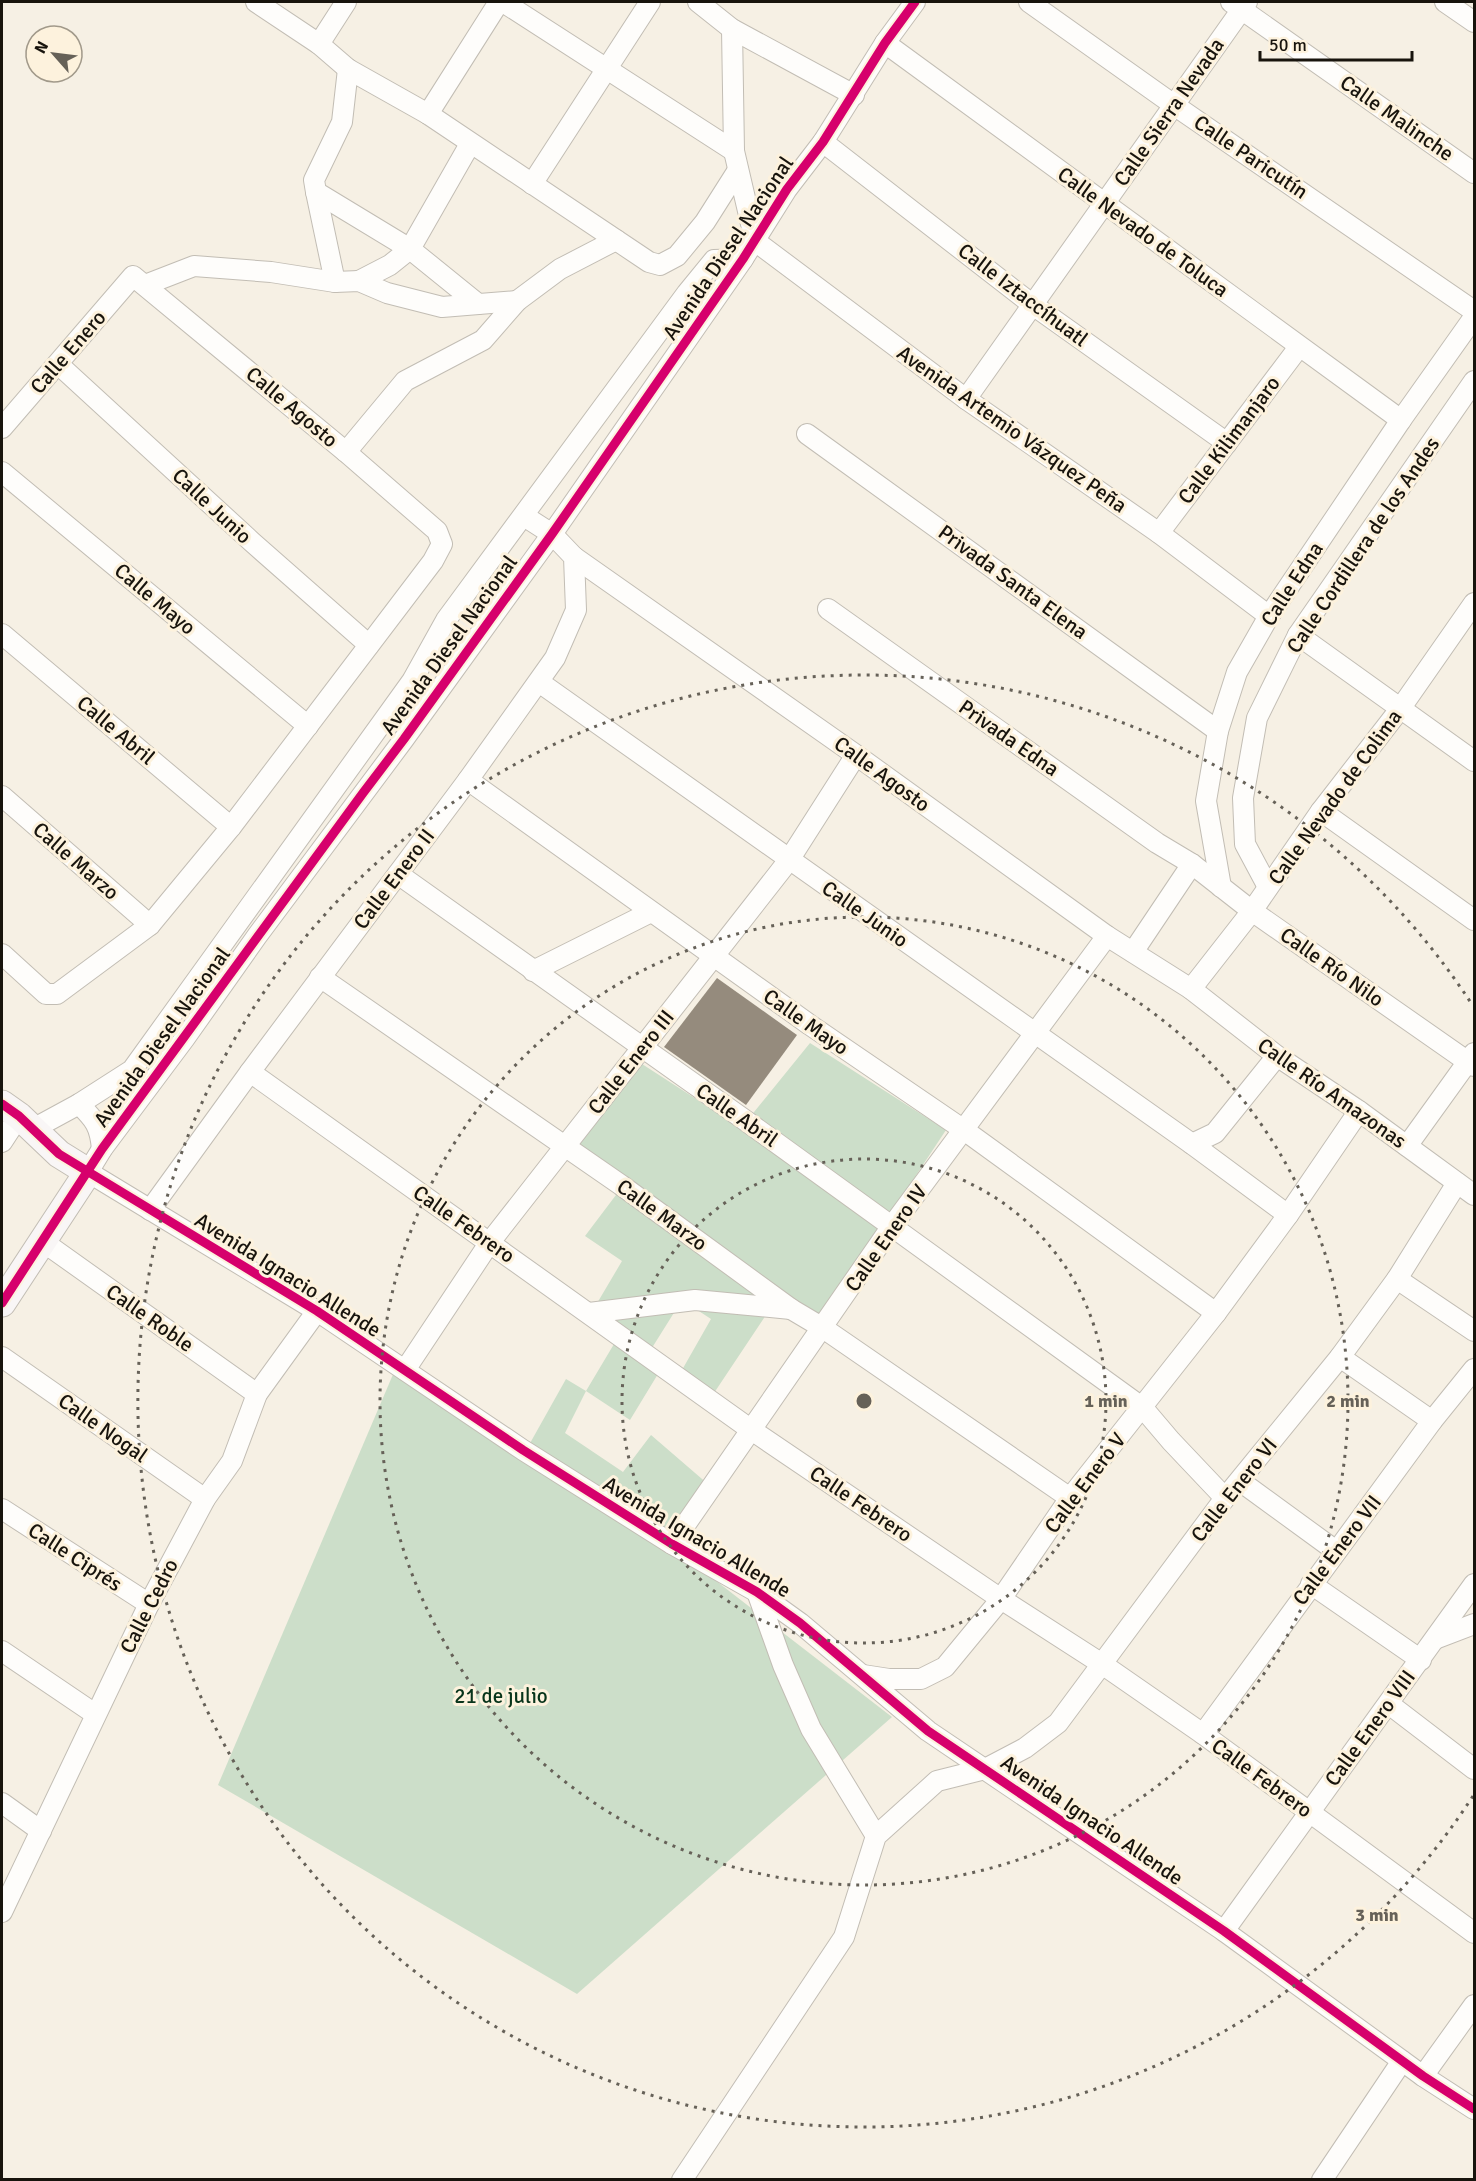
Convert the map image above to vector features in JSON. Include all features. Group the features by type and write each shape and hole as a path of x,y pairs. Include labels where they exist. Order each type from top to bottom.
{"street":[{"path":"256,2 319,44 348,69 428,114 649,262 660,265 677,256 705,222 736,161"},
{"path":"319,44 346,2"},
{"path":"428,114 499,2"},
{"path":"503,2 607,69 736,161"},
{"path":"532,184 650,2"},
{"path":"698,2 732,29 854,95"},
{"name":"Avenida Diesel Nacional","path":"2,1303 102,1149 552,534 743,259 787,189 823,142 885,43 915,2"},
{"name":"Calle Paricutín","path":"1029,2 1174,105 1474,311"},
{"path":"1445,2 1474,22"},
{"name":"Calle Sierra Nevada","path":"966,399 1174,105 1240,4"},
{"name":"Calle Malinche","path":"1240,4 1474,172"},
{"path":"732,29 736,161 754,241"},
{"name":"Calle Nevado de Toluca","path":"885,43 1401,420"},
{"path":"335,282 315,180 342,122 348,69"},
{"name":"Calle Iztaccíhuatl","path":"823,142 1033,305 1227,443"},
{"path":"140,280 194,266 271,272 335,282 359,281 390,265 410,249 470,144"},
{"path":"316,192 410,249 478,304"},
{"path":"346,452 405,381 483,340 517,301 560,269 616,240"},
{"name":"Avenida Artemio Vázquez Peña","path":"754,241 966,399 1159,533 1269,616"},
{"path":"2,1142 18,1117 79,1104 132,1070 412,681 446,620 714,260 743,259"},
{"name":"Calle Enero","path":"2,428 58,364 140,280"},
{"name":"Calle Agosto","path":"140,280 437,531 442,544 433,561 369,645"},
{"path":"359,281 387,293 442,307 517,301"},
{"name":"Calle Edna","path":"1221,886 1206,801 1218,731 1237,672 1269,616 1401,420 1474,317"},
{"name":"Calle Kilimanjaro","path":"1159,533 1299,347"},
{"name":"Calle Junio","path":"58,364 252,543 369,645"},
{"name":"Calle Cordillera de los Andes","path":"1269,887 1245,844 1243,798 1257,718 1298,634 1474,381"},
{"name":"Privada Santa Elena","path":"807,434 1218,731"},
{"name":"Calle Mayo","path":"2,472 308,726"},
{"path":"524,516 552,534 574,557"},
{"name":"Calle Agosto","path":"574,557 856,755 1107,936 1191,989"},
{"name":"Calle Enero II","path":"150,1210 320,977 468,780 555,658 576,610 574,557"},
{"name":"Calle Nevado de Colima","path":"1191,989 1252,911 1321,811 1400,709 1473,607"},
{"name":"Privada Edna","path":"828,609 1157,843 1192,864"},
{"name":"Calle Abril","path":"2,634 231,827"},
{"path":"1298,634 1474,761"},
{"path":"2,954 46,994 57,994 150,925 231,827 369,645"},
{"name":"Calle Junio","path":"539,682 1192,1144 1288,1215"},
{"name":"Calle Enero III","path":"405,1370 490,1242 789,860 856,755"},
{"name":"Calle Mayo","path":"468,780 713,957 964,1130 1216,1313"},
{"name":"Calle Marzo","path":"2,796 150,925"},
{"path":"1321,811 1472,914"},
{"path":"1132,952 1192,864"},
{"name":"Calle Río Nilo","path":"1192,864 1252,911 1472,1061"},
{"name":"Calle Abril","path":"398,874 1143,1408 1226,1498"},
{"path":"533,971 651,912"},
{"name":"Calle Enero IV","path":"672,1544 892,1226 1036,1035 1107,936"},
{"name":"Calle Marzo","path":"320,977 621,1185 791,1310 823,1328 1071,1498"},
{"name":"Calle Río Amazonas","path":"1191,989 1277,1056 1359,1111 1474,1195"},
{"path":"1192,1144 1215,1133 1277,1056"},
{"path":"1407,1146 1472,1061"},
{"name":"Calle Febrero","path":"250,1072 750,1429 1203,1734 1474,1933"},
{"path":"79,1104 96,1121 101,1133 102,1149"},
{"name":"Calle Enero V","path":"863,1675 889,1679 921,1679 945,1667 1001,1599 1071,1498 1216,1313 1288,1215 1359,1111"},
{"name":"Avenida Ignacio Allende","path":"18,1117 59,1154 316,1311 523,1450 672,1544 757,1592 800,1623 928,1731 1224,1931 1423,2076 1474,2109"},
{"name":"Calle Enero VI","path":"876,1836 937,1781 985,1769 1025,1748 1058,1723 1226,1498 1340,1357 1397,1279 1457,1183"},
{"name":"Calle Roble","path":"42,1241 257,1394"},
{"path":"1397,1279 1474,1331"},
{"path":"589,1313 696,1300 791,1310"},
{"name":"Calle Cedro","path":"2,1912 149,1604 205,1499 232,1461 257,1394 316,1311"},
{"name":"Calle Nogal","path":"2,1357 205,1499"},
{"path":"1340,1357 1432,1421"},
{"name":"Calle Enero VII","path":"1203,1734 1432,1421 1474,1369"},
{"path":"1240,1481 1336,1551"},
{"name":"Calle Ciprés","path":"2,1509 149,1604"},
{"path":"1311,1584 1420,1660"},
{"name":"Calle Enero VIII","path":"1224,1931 1474,1584"},
{"path":"682,2180 844,1937 876,1836 811,1729 783,1665 757,1592"},
{"path":"1436,1639 1474,1624"},
{"path":"2,1651 95,1714"},
{"path":"1389,1704 1474,1768"},
{"path":"2,1803 42,1831"},
{"path":"1423,2076 1474,2006"},
{"path":"1322,2180 1402,2061"}],"green space":[{"path":"810,1043 946,1130 821,1319 577,1146 642,1064 741,1128"},
{"path":"619,1191 774,1303 714,1393 682,1370 711,1319 682,1300 650,1351 626,1328 596,1305 622,1261 585,1236"},
{"path":"617,1339 661,1369 630,1420 586,1391"},
{"name":"21 de julio","path":"397,1365 662,1539 892,1717 577,1994 218,1785"},
{"path":"566,1379 586,1391 565,1433 623,1472 651,1435 709,1485 665,1532 529,1445"}],"building":[{"path":"717,978 797,1035 746,1105 664,1047"}],"cycle path":[{"path":"2,1303 102,1149 552,534 743,259 787,189 823,142 885,43 915,2"},
{"path":"2,1104 19,1116 59,1154 317,1311 523,1450 672,1544 757,1592 800,1623 928,1731 1224,1931 1423,2076 1474,2109"}]}
